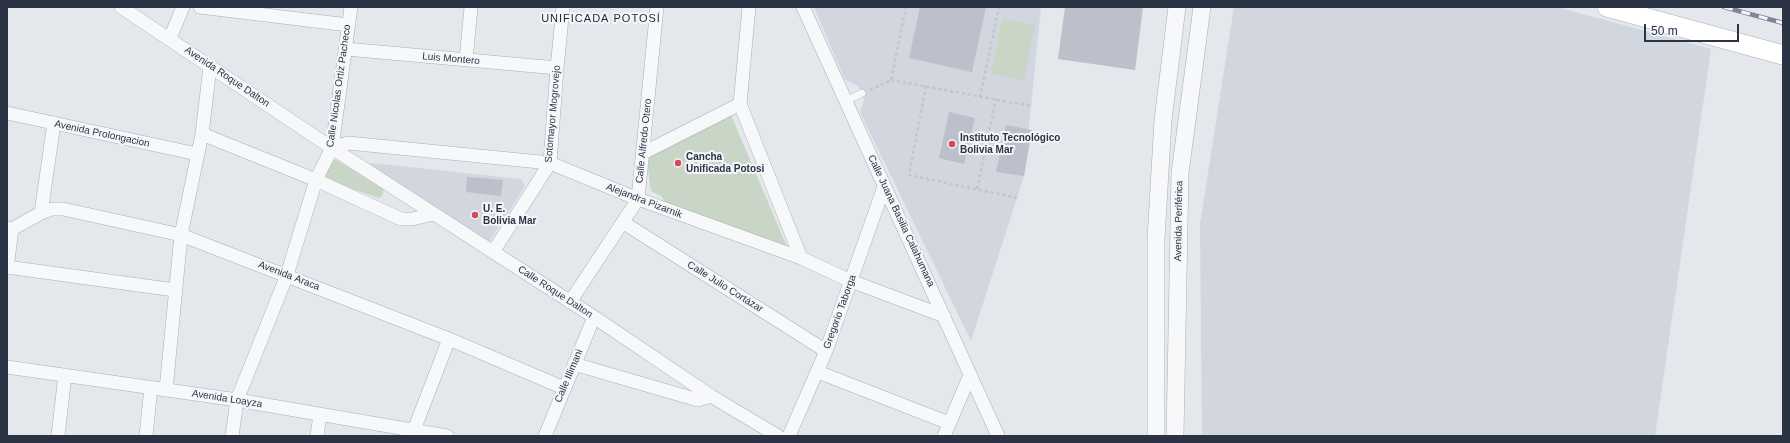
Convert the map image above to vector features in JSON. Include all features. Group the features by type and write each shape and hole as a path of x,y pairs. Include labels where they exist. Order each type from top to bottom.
{"main road":[{"path":"1606,7 1783,56"}],"street":[{"name":"Avenida Roque Dalton","path":"121,7 170,38 210,67 332,148"},
{"path":"170,38 183,7"},
{"path":"200,7 348,25"},
{"name":"Calle Nicolas Ortiz Pacheco","path":"232,436 237,400 287,275 316,180 332,148 351,7"},
{"path":"466,60 471,7"},
{"name":"Sotomayor Mogrovejo","path":"493,252 550,163 556,68 563,7"},
{"name":"Calle Alfredo Otero","path":"570,302 624,223 638,199 656,7"},
{"path":"748,7 740,104 801,258"},
{"name":"Calle Juana Basilia Calahumana","path":"803,7 998,436"},
{"name":"Avenida Periférica","path":"1156,436 1156,239 1163,120 1177,7"},
{"name":"Avenida Periférica","path":"1175,436 1180,172 1202,7"},
{"name":"Luis Montero","path":"346,49 556,68"},
{"path":"166,390 181,235 202,134 210,67"},
{"path":"643,153 740,104"},
{"name":"Avenida Prolongacion","path":"7,113 198,154"},
{"path":"41,212 54,123"},
{"path":"202,134 316,180 401,219 412,219 434,214"},
{"name":"Alejandra Pizarnik","path":"332,148 348,143 550,163 638,199 801,258 851,281 944,316"},
{"name":"Calle Roque Dalton","path":"332,148 594,317 711,396 778,436"},
{"name":"Gregorio Taborga","path":"789,436 818,372 884,187"},
{"name":"Avenida Araca","path":"10,229 41,212 52,209 63,209 181,235 449,339 564,388"},
{"name":"Calle Julio Cortázar","path":"624,223 826,351"},
{"path":"10,229 7,268 175,290"},
{"name":"Calle Illimani","path":"545,436 594,317"},
{"path":"414,430 449,339"},
{"path":"574,364 698,400 711,396"},
{"name":"Avenida Loayza","path":"7,368 65,374 237,400 320,415 399,432 414,430 447,436"},
{"path":"818,372 949,423"},
{"path":"58,436 65,374"},
{"path":"944,436 970,375"},
{"path":"146,436 151,387"},
{"path":"317,436 320,415"}],"lane":[{"path":"846,101 862,93"}],"path":[{"path":"891,80 906,7"},
{"path":"980,97 999,7"},
{"path":"862,93 891,80 1031,106"},
{"path":"926,86 909,175 1018,198"},
{"path":"977,189 996,99"}],"shaded area":[{"name":"Instituto Tecnológico Bolivia Mar","path":"814,7 1041,7 1024,176 971,341 860,112 864,100 862,93 858,86 845,80"},
{"path":"1234,7 1557,7 1711,49 1655,436 1202,436 1200,224"},
{"name":"U. E. Bolivia Mar","path":"371,163 521,179 525,186 487,245 370,166"}],"green space":[{"path":"1002,19 1035,25 1024,80 991,74"},
{"path":"731,115 787,247 671,210 661,196 651,191 646,155"},
{"path":"336,160 384,189 382,196 379,198 326,180 325,177 331,161"}],"building":[{"path":"920,7 986,7 972,72 909,58"},
{"path":"1065,7 1143,7 1135,70 1058,59"},
{"path":"949,112 975,118 964,164 939,158"},
{"path":"1006,125 1032,130 1024,176 996,172"},
{"path":"467,177 503,180 501,196 466,192"}],"railway":[{"path":"1724,7 1783,23"}],"place":[{"name":"Instituto Tecnológico Bolivia Mar","path":"952,144"},
{"name":"Cancha Unificada Potosi","path":"678,163"},
{"name":"U. E. Bolivia Mar","path":"475,215"}],"district":[{"name":"UNIFICADA POTOSÍ","path":"601,19"}]}
